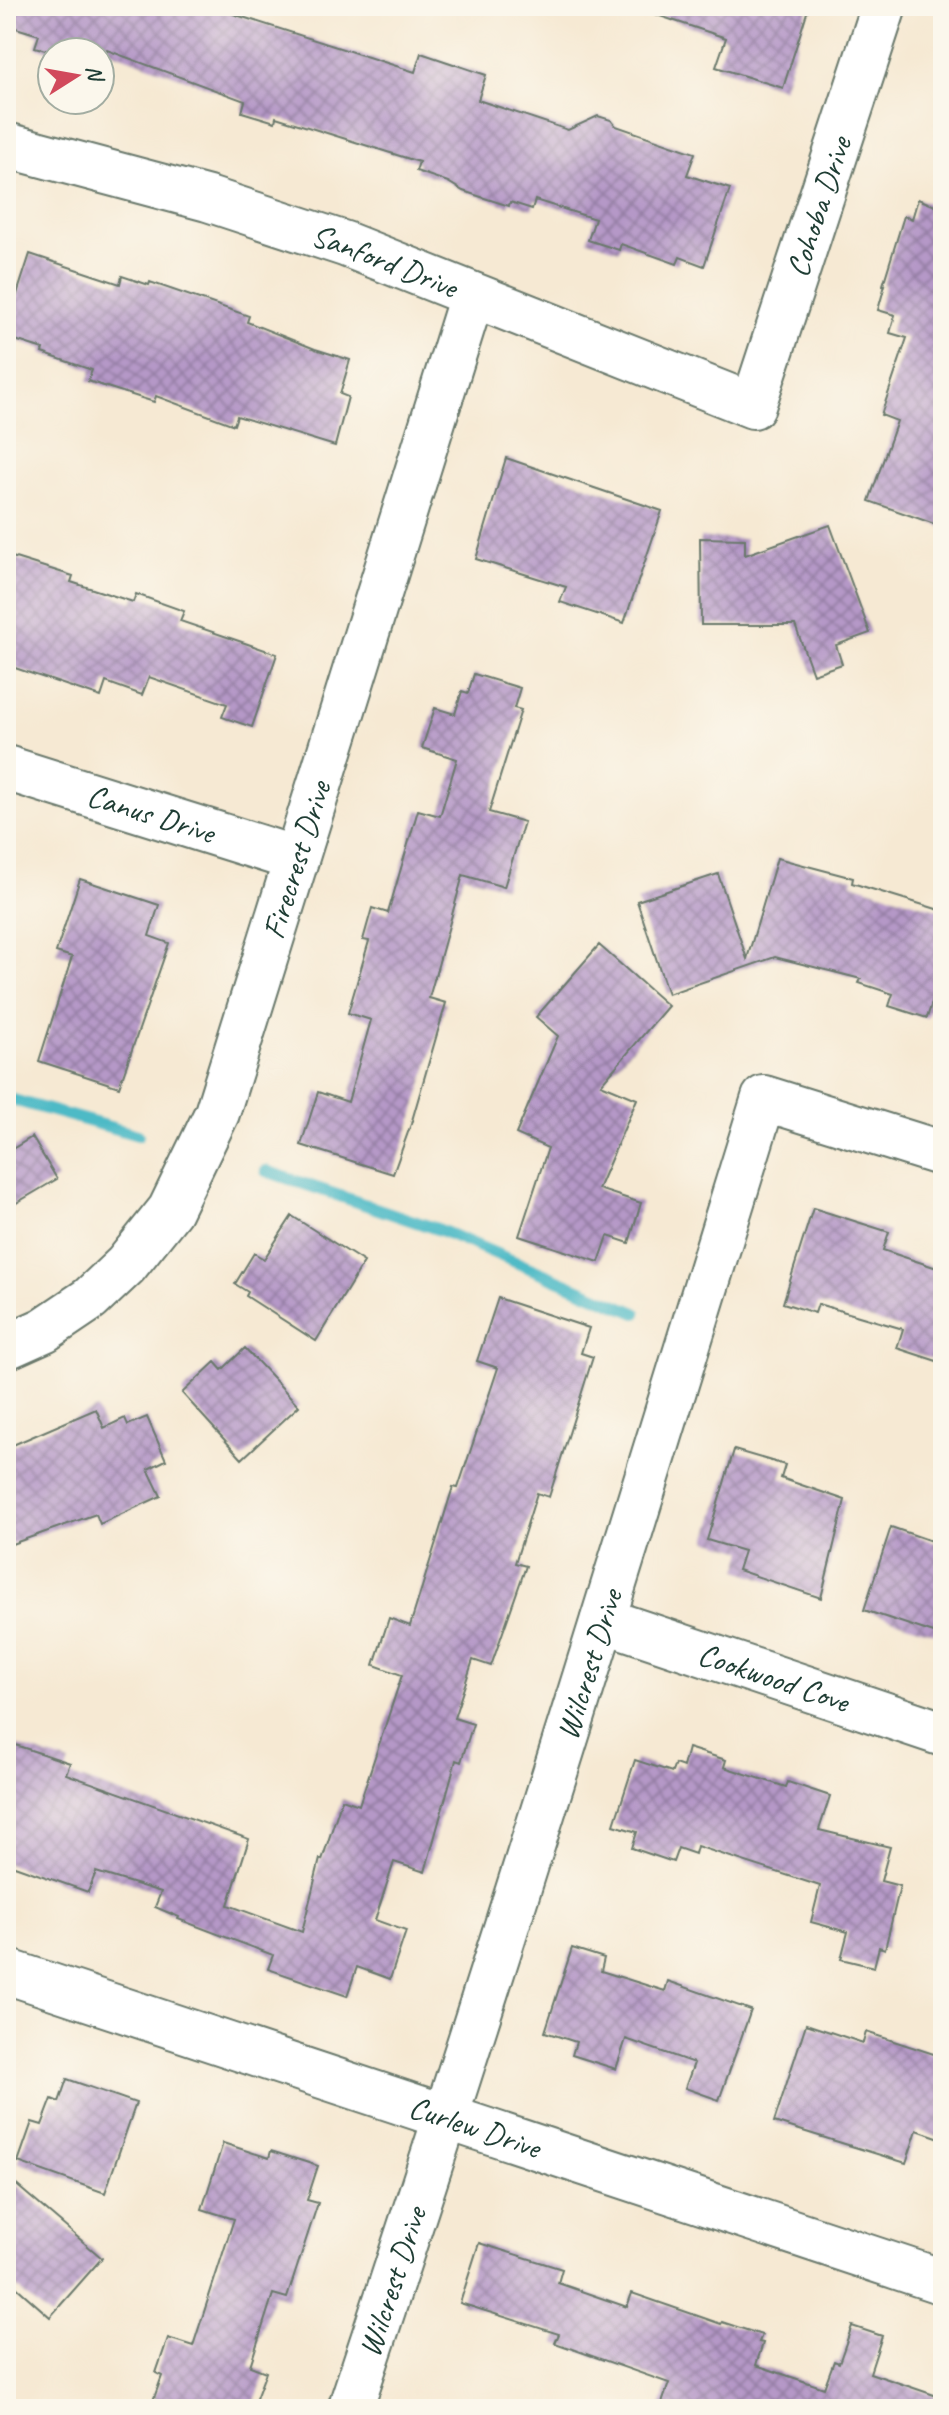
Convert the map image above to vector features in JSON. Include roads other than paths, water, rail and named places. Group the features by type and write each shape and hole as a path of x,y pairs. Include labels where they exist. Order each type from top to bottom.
{"street":[{"name":"Cohoba Drive","path":"753,406 884,6"},
{"name":"Sanford Drive","path":"6,145 208,199 345,244 753,406"},
{"name":"Firecrest Drive","path":"6,1347 44,1330 90,1299 126,1265 170,1210 217,1113 472,296"},
{"name":"Canus Drive","path":"6,768 296,859"},
{"name":"Wilcrest Drive","path":"350,2409 603,1620 764,1098 943,1154"},
{"name":"Cookwood Cove","path":"603,1620 943,1734"},
{"name":"Curlew Drive","path":"6,1971 943,2282"}],"waterway":[{"path":"6,1098 138,1135"},
{"path":"266,1171 440,1230 636,1313"}]}
